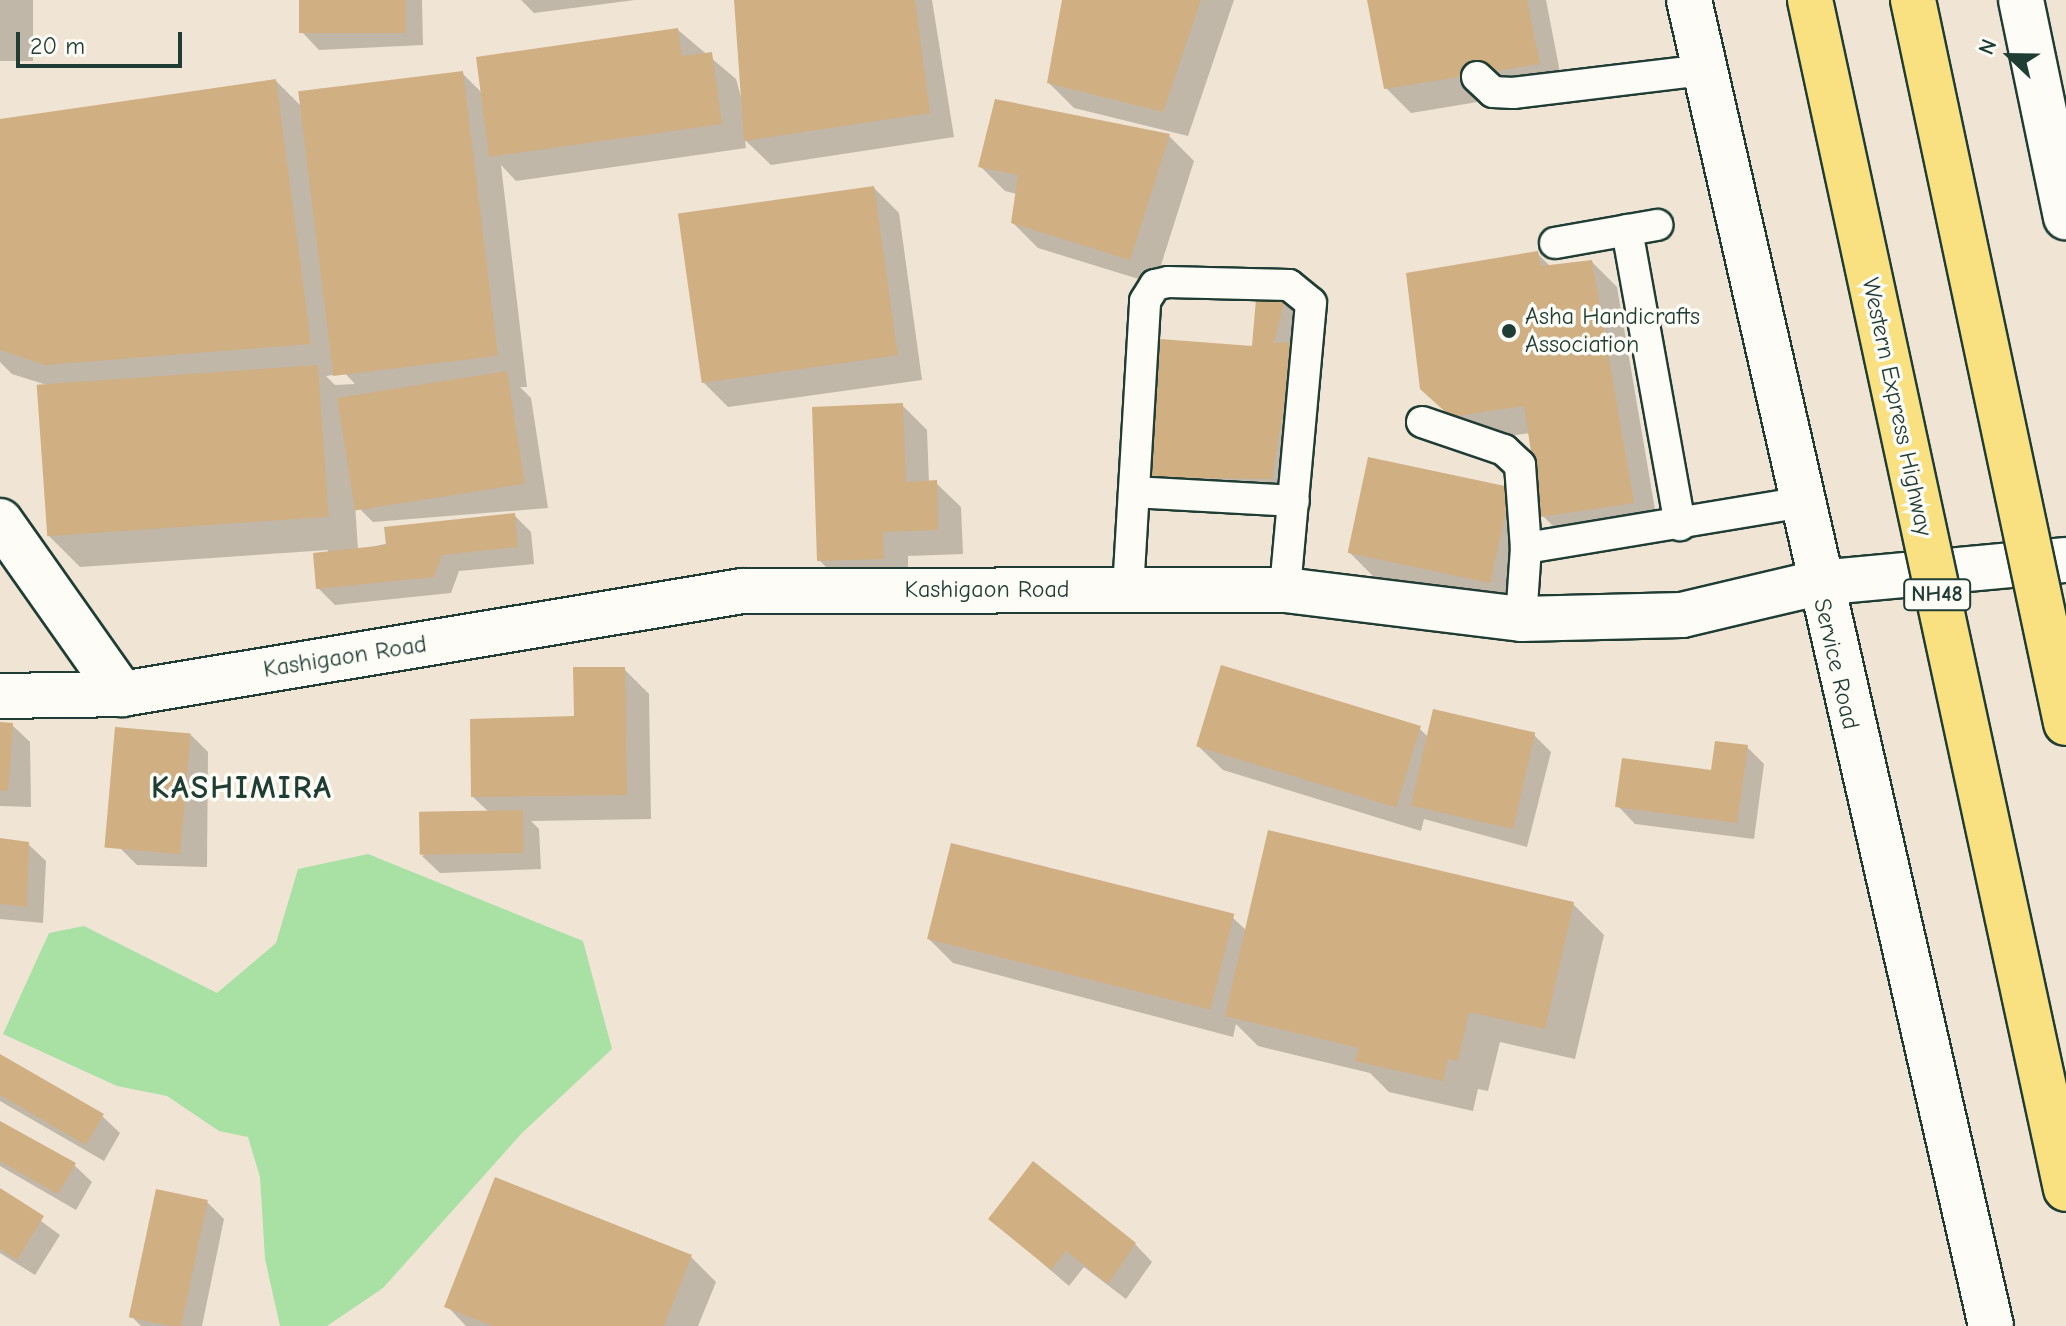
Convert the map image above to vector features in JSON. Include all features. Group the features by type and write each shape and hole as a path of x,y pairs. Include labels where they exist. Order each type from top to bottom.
{"highway":[{"name":"Western Express Highway","path":"1810,0 2066,1189"},
{"path":"1913,0 2066,723"}],"street":[{"name":"Service Road","path":"1689,0 1817,583 1991,1326"},
{"path":"2021,0 2066,217"},
{"path":"0,521 122,694"},
{"name":"Kashigaon Road","path":"0,696 122,694 742,591 1285,590 1521,619 1682,615 1817,583 2066,560"}],"lane":[{"path":"1477,77 1493,92 1513,93 1703,70"},
{"path":"1555,243 1657,225"},
{"path":"1627,230 1680,525"},
{"path":"1128,590 1145,301 1155,285 1289,285 1311,303 1285,590"},
{"path":"1422,422 1504,450 1520,465 1526,548 1521,619"},
{"path":"1134,492 1294,501"},
{"path":"1526,548 1799,503"}],"green space":[{"path":"368,854 583,941 612,1049 522,1133 383,1288 327,1326 280,1326 265,1259 260,1177 248,1137 219,1131 167,1096 117,1086 3,1034 49,933 84,926 217,993 276,943 298,869"}],"building":[{"path":"299,0 406,0 406,33 299,33"},
{"path":"734,0 915,0 930,113 744,141"},
{"path":"1062,0 1201,0 1163,112 1047,83"},
{"path":"1367,0 1527,0 1540,64 1384,89"},
{"path":"678,28 682,56 712,52 722,124 489,157 476,57"},
{"path":"463,71 498,356 333,376 298,91"},
{"path":"276,79 311,344 45,365 0,350 0,119"},
{"path":"995,99 1170,134 1130,260 1011,223 1018,175 978,167"},
{"path":"874,186 898,355 702,383 678,214"},
{"name":"Asha Handicrafts Association","path":"1538,251 1541,266 1592,260 1634,503 1541,517 1524,406 1451,417 1420,389 1406,273"},
{"path":"1285,298 1274,343 1294,342 1272,479 1137,477 1160,339 1252,346 1256,299"},
{"path":"318,365 329,517 47,536 37,385"},
{"path":"507,371 525,484 355,511 337,398"},
{"path":"903,403 906,482 937,480 938,530 883,532 884,559 817,561 812,407"},
{"path":"1368,457 1511,487 1490,583 1348,553"},
{"path":"515,513 518,547 442,555 434,577 316,589 313,553 386,545 384,527"},
{"path":"1221,665 1421,726 1396,807 1196,746"},
{"path":"573,667 625,667 627,795 471,797 470,719 574,716"},
{"path":"1433,709 1535,733 1513,829 1411,805"},
{"path":"0,722 13,723 8,791 0,790"},
{"path":"115,727 191,734 180,854 104,848"},
{"path":"1715,741 1748,745 1737,823 1615,807 1622,758 1711,770"},
{"path":"523,810 524,853 420,855 419,812"},
{"path":"1268,830 1574,902 1545,1029 1469,1012 1458,1061 1448,1059 1443,1081 1355,1061 1359,1048 1225,1016"},
{"path":"0,838 29,842 27,907 0,904"},
{"path":"951,843 1234,914 1210,1010 927,939"},
{"path":"0,1054 104,1114 86,1145 0,1095"},
{"path":"0,1121 76,1163 58,1194 0,1161"},
{"path":"1033,1161 1136,1243 1108,1284 1066,1251 1051,1270 988,1219"},
{"path":"495,1177 692,1255 664,1326 493,1326 444,1307"},
{"path":"0,1188 44,1216 17,1260 0,1249"},
{"path":"156,1189 208,1200 181,1326 129,1317"}],"place":[{"name":"Asha Handicrafts Association","path":"1509,331"}],"district":[{"name":"KASHIMIRA","path":"242,788"}]}
